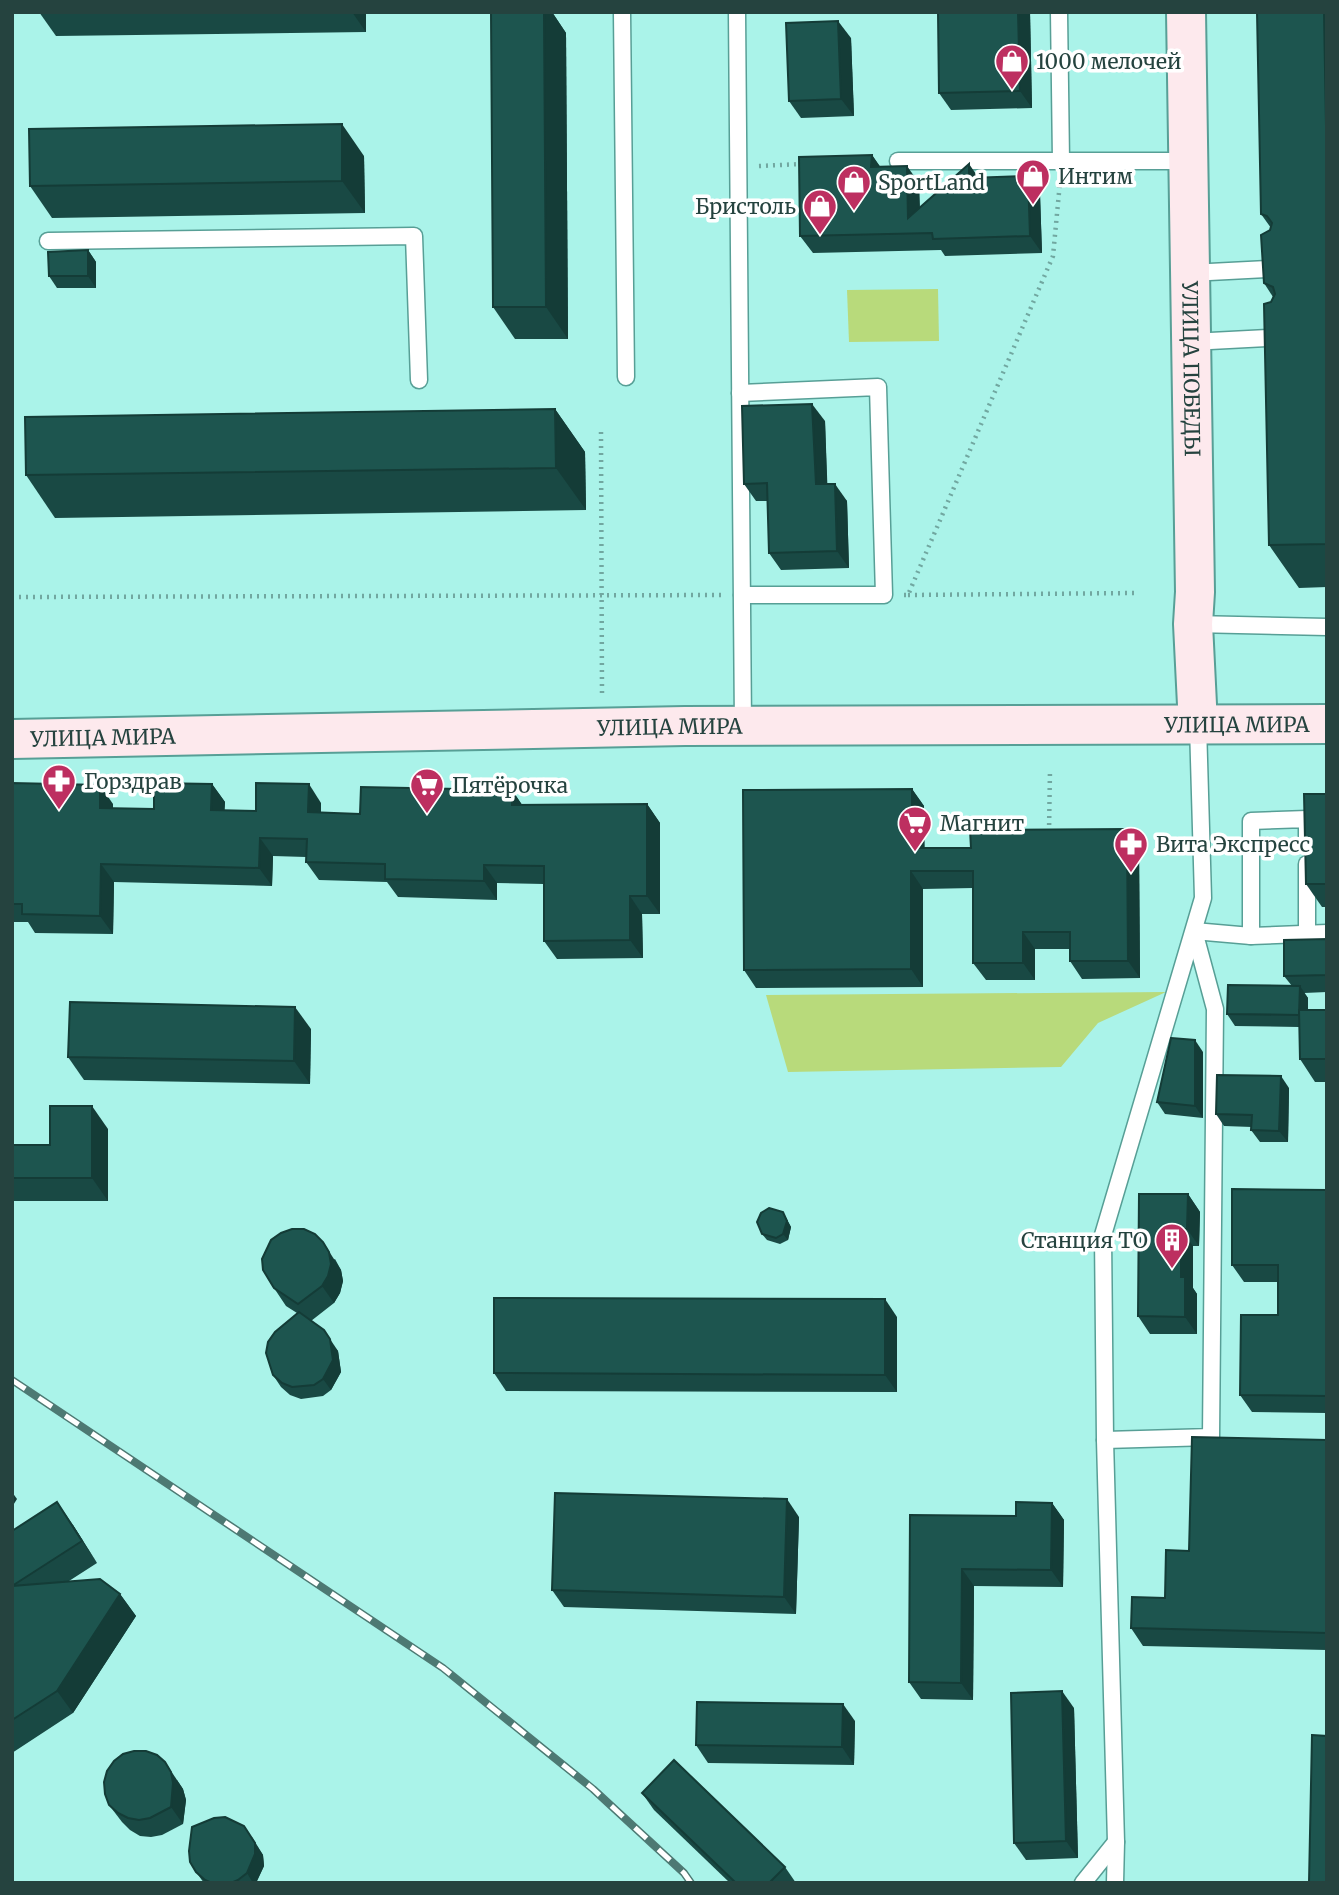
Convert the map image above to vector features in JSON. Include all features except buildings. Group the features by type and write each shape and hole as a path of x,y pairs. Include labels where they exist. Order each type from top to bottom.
{"main road":[{"name":"УЛИЦА ПОБЕДЫ","path":"1186,12 1195,592 1193,624 1198,725"},
{"name":"УЛИЦА МИРА","path":"12,739 743,726 1327,724"}],"lane":[{"path":"737,12 743,726"},
{"path":"1059,12 1062,161"},
{"path":"622,13 626,377"},
{"path":"898,161 1189,161"},
{"path":"48,241 414,236 419,380"},
{"path":"1190,273 1291,267"},
{"path":"1191,342 1294,336"},
{"path":"740,393 878,387 884,596 742,595"},
{"path":"1193,624 1327,627"},
{"path":"1115,1883 1103,1235 1203,898 1198,725"},
{"path":"1251,936 1251,821 1307,820 1307,933"},
{"path":"1194,932 1251,936 1327,933"},
{"path":"1105,1440 1211,1437 1215,1009 1194,932"},
{"path":"1083,1883 1116,1842"}],"path":[{"path":"908,595 1053,256 1062,161"},
{"path":"738,167 804,164"},
{"path":"601,432 603,728"},
{"path":"884,596 1138,593"},
{"path":"12,597 742,595"},
{"path":"1049,834 1050,769"}],"green space":[{"path":"938,289 939,341 849,342 847,290"},
{"path":"1166,992 1098,1023 1061,1067 788,1072 766,995"}],"railway":[{"path":"12,1380 443,1668 593,1789 684,1873 691,1883"}],"place":[{"name":"1000 мелочей","path":"1012,91"},
{"name":"Интим","path":"1033,206"},
{"name":"SportLand","path":"854,212"},
{"name":"Бристоль","path":"820,236"},
{"name":"Горздрав","path":"59,811"},
{"name":"Пятёрочка","path":"427,815"},
{"name":"Магнит","path":"915,853"},
{"name":"Вита Экспресс","path":"1131,874"},
{"name":"Станция ТО","path":"1172,1270"}]}
